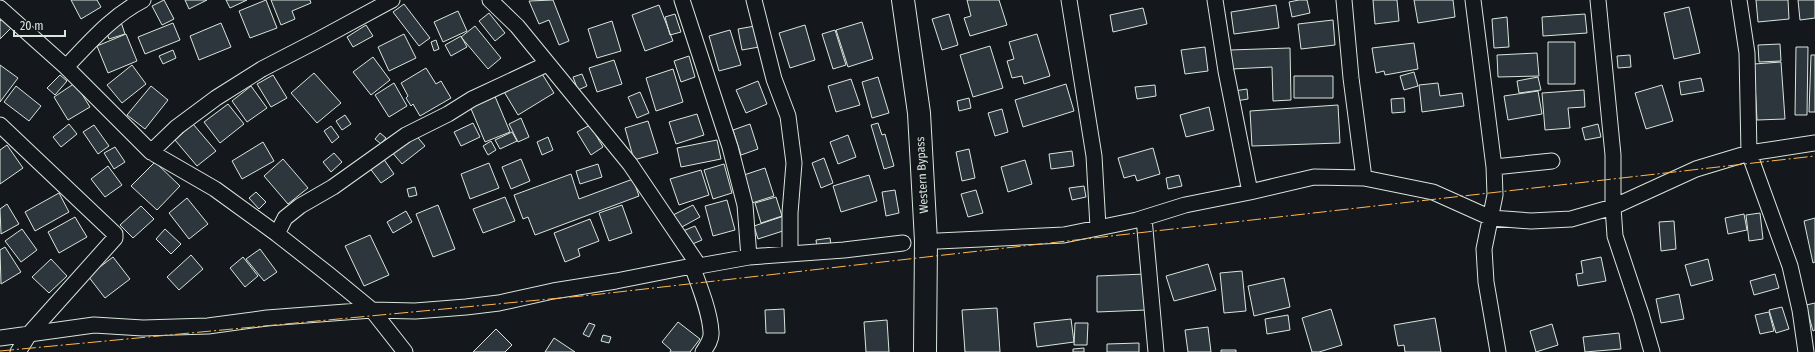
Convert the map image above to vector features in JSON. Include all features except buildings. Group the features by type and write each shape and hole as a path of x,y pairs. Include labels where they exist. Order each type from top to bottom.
{"main road":[{"name":"Western Bypass","path":"903,0 919,113 926,241 925,352"}],"street":[{"path":"66,67 109,23 130,7 143,0"},
{"path":"151,152 177,127 216,98 262,69 392,0"},
{"path":"490,0 517,26 630,164 696,266 712,333 703,352"},
{"path":"682,0 730,147 745,205 750,257"},
{"path":"754,0 774,80 788,116 794,163 790,213 790,254"},
{"path":"1069,0 1094,156 1098,227"},
{"path":"1215,0 1226,71 1250,192"},
{"path":"1344,0 1351,78 1364,178"},
{"path":"1473,0 1494,167 1495,195 1484,249 1486,282 1498,352"},
{"path":"1598,0 1613,156 1613,207 1615,236 1652,352"},
{"path":"1739,0 1747,53 1749,153 1790,266 1800,310 1806,352"},
{"path":"0,8 66,67 151,152 215,189 277,234 372,310 405,352"},
{"path":"277,234 285,218 300,206 333,187 406,135 448,114 472,98 547,64"},
{"path":"0,125 115,234 115,238 30,333 18,352"},
{"path":"938,240 1064,235 1144,218 1185,205 1314,177 1364,178 1433,192 1491,218 1531,222 1571,219 1613,207 1696,170 1749,153 1815,143"},
{"path":"1494,167 1552,161"},
{"path":"1144,218 1156,352"},
{"path":"0,338 94,324 143,328 208,326 267,318 372,310 415,311 499,303 552,291 750,257 903,244"}],"power":[{"path":"0,351 592,295 1815,156"}]}
